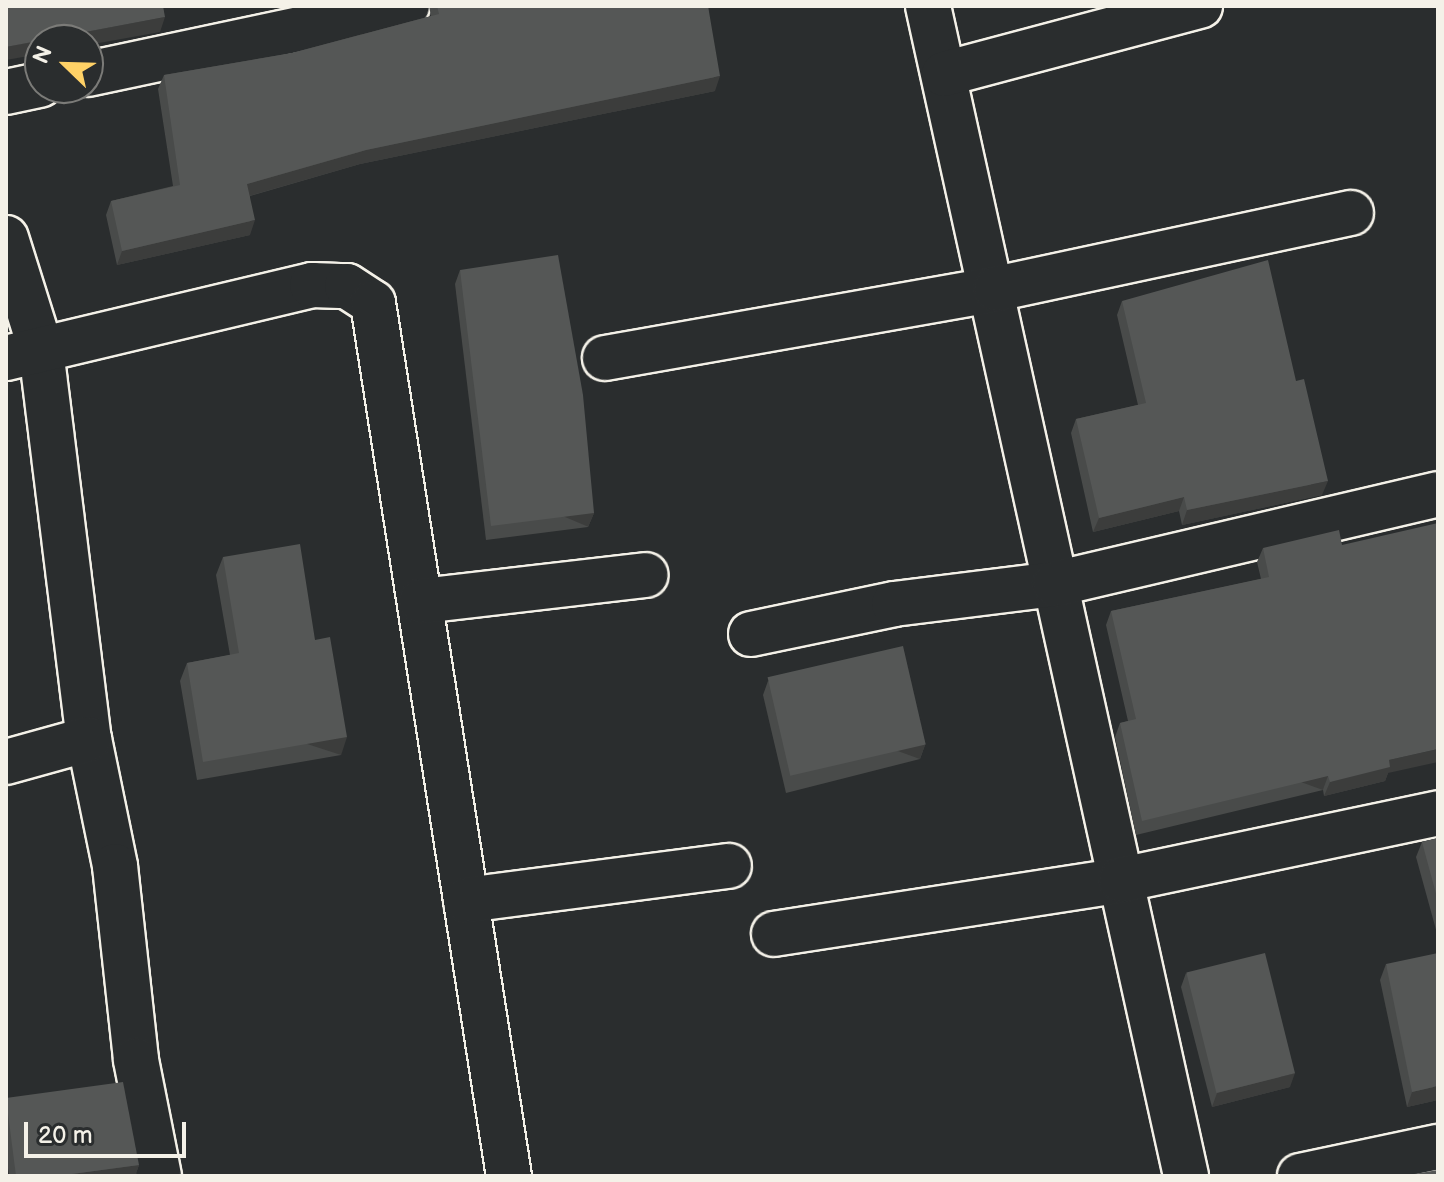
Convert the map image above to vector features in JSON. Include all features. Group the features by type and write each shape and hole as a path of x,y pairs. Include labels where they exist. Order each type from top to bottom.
{"street":[{"path":"104,71 407,6"},
{"path":"928,6 996,289 1055,584 1186,1176"},
{"path":"944,74 1200,6"},
{"path":"605,358 996,289 1351,213"},
{"path":"6,238 89,739 115,866 136,1060 159,1176"},
{"path":"23,354 312,285 365,295 377,321 509,1176"},
{"path":"751,634 894,604 1055,584 1438,494"},
{"path":"421,601 646,575"},
{"path":"6,762 89,739"},
{"path":"774,934 1121,880 1438,813"},
{"path":"466,900 729,866"},
{"path":"1300,1176 1438,1147"}],"building":[{"path":"6,6 163,6 165,17 104,29 104,24 24,24 24,44 6,47"},
{"path":"437,6 708,6 720,76 366,150 247,184 255,220 122,251 111,201 180,185 164,75 292,53 439,14"},
{"path":"558,255 583,395 594,513 491,526 460,270"},
{"path":"1268,260 1296,381 1304,379 1328,481 1187,510 1184,497 1099,518 1076,419 1146,403 1122,301"},
{"path":"1438,523 1438,749 1389,760 1390,767 1330,782 1328,776 1142,821 1120,723 1136,719 1111,611 1269,577 1263,548 1339,530 1342,545"},
{"path":"300,544 315,640 330,637 347,737 203,762 187,663 239,653 223,557"},
{"path":"903,646 926,744 790,776 768,677"},
{"path":"1438,838 1438,901 1422,842"},
{"path":"1265,953 1295,1073 1216,1093 1186,973"},
{"path":"1438,953 1438,1086 1412,1092 1386,964"},
{"path":"123,1082 139,1165 57,1176 16,1176 6,1098"},
{"path":"1438,1170 1438,1176 1402,1176"}]}
